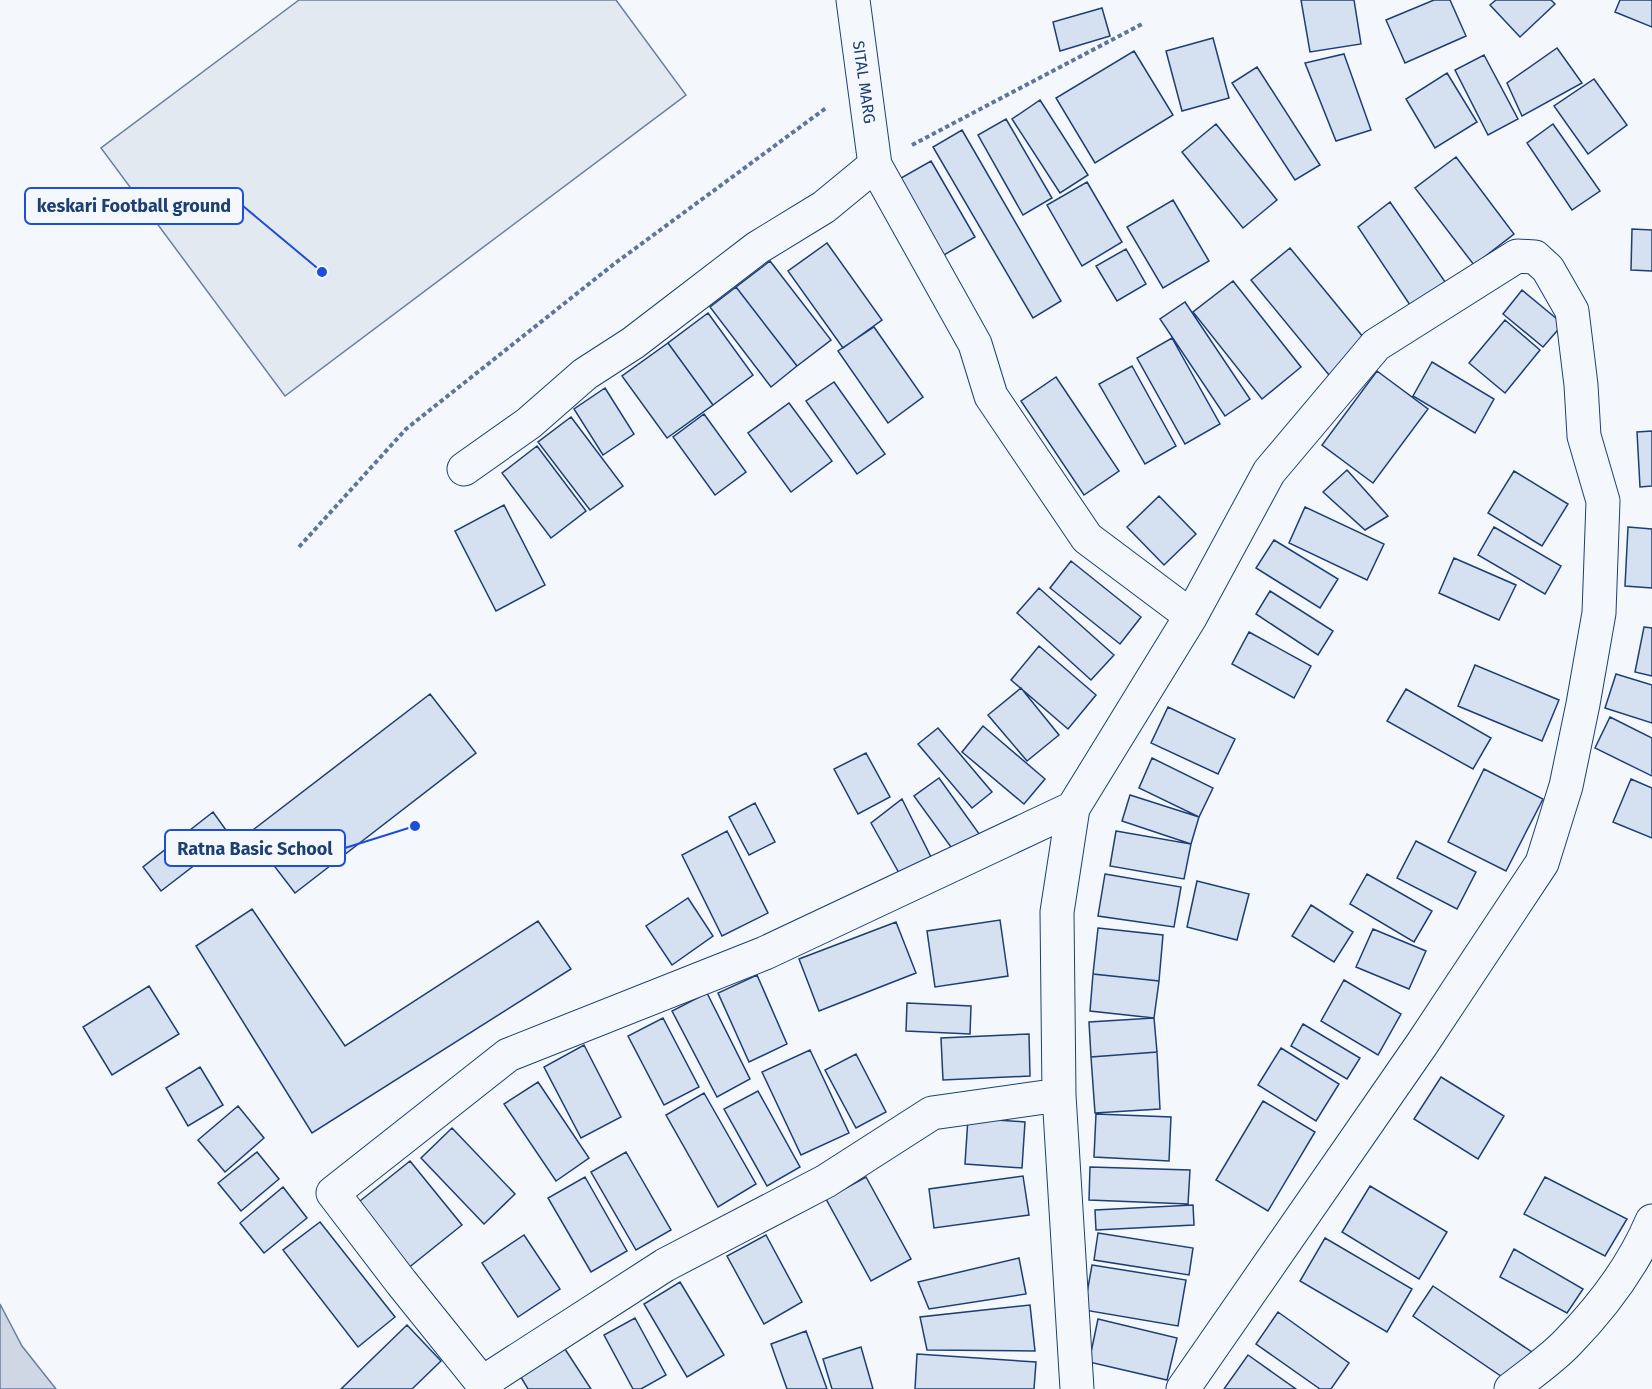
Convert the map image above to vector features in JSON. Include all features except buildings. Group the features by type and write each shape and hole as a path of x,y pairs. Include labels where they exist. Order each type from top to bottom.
{"street":[{"name":"SITAL MARG","path":"853,0 875,165"},
{"path":"464,469 529,423 585,374 633,344 757,248 824,207 875,165 975,344 991,396 1087,538 1191,616"},
{"path":"1077,1389 1059,1095 1057,912 1073,808 1191,616 1269,472 1376,345 1517,256 1535,257 1548,269 1572,311 1581,385 1584,436 1603,501 1599,613 1566,786 1542,863 1422,1044 1183,1389"},
{"path":"1059,1095 932,1113 826,1181 665,1264 484,1386 333,1193 508,1055 765,953 1073,808"},
{"path":"1511,1389 1567,1344 1597,1310 1624,1272 1652,1221"}],"path":[{"path":"875,165 1142,24"},
{"path":"299,547 406,429 614,264 826,108 833,116"}],"shaded area":[{"path":"299,0 616,0 686,95 285,396 101,148"},
{"path":"0,1304 22,1346 56,1389 0,1389"}],"place":[{"name":"keskari Football ground","path":"322,272"},
{"name":"Ratna Basic School","path":"415,826"}]}
